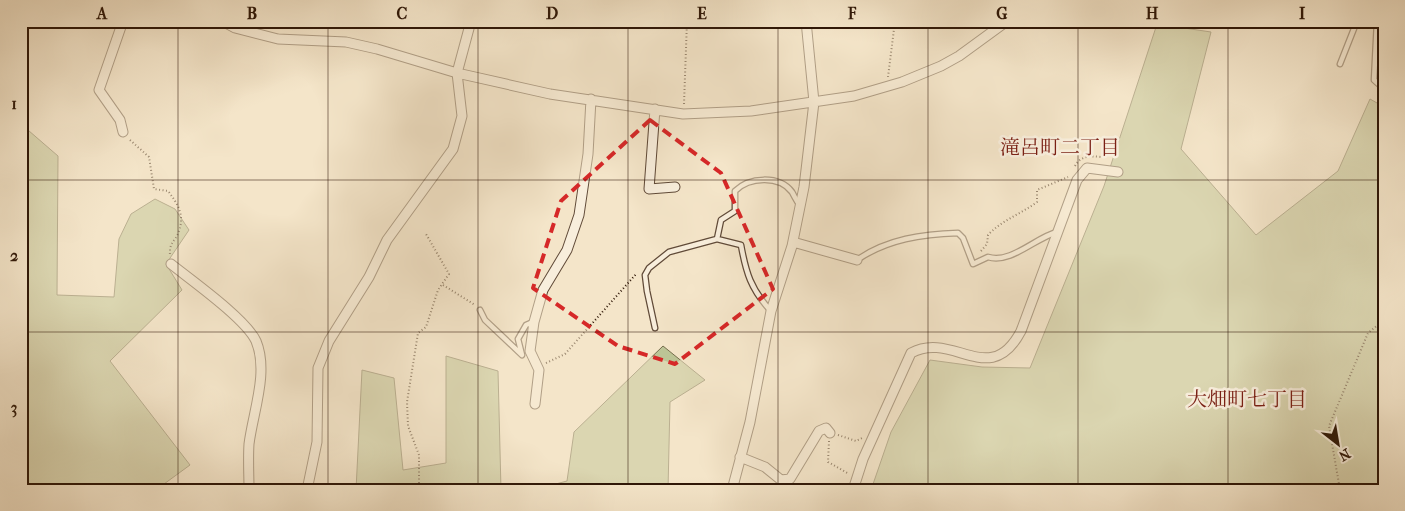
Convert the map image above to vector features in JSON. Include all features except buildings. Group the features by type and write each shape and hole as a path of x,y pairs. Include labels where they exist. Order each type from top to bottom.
{"street":[{"path":"123,21 100,90 120,120 123,132"},
{"path":"222,21 235,28 278,39 346,42 377,48 457,73 550,94 683,114 751,112 854,96 886,87 940,66 959,56 1006,21"},
{"path":"308,490 317,442 318,368 329,341 369,277 387,240 453,149 462,116 457,73 471,21"},
{"path":"732,490 750,422 771,311 793,242 800,206 814,102 806,21"},
{"path":"535,404 540,370 530,350 534,322 543,290 568,250 579,215 588,154 591,99"},
{"path":"656,109 649,189 675,187"},
{"path":"853,490 876,428 911,353 922,346 990,359 1003,354 1014,345 1021,331 1077,180 1087,168 1118,172"},
{"path":"793,242 857,260"},
{"path":"171,264 214,297 255,340 260,361 259,386 249,445 249,490"},
{"path":"740,457 765,466 781,480 790,479 819,431 826,428 830,432"}],"lane":[{"path":"1340,64 1357,21"},
{"path":"1377,21 1374,80 1384,89"},
{"path":"717,240 721,220 735,211 735,191 740,186 757,179 772,180 791,192 800,206"},
{"path":"857,260 871,251 912,237 958,232 963,238 973,264 988,257 996,260 1006,257 1045,235 1058,231"},
{"path":"656,328 647,291 645,275 647,272 669,252 717,240 741,245 747,276 760,298 771,311"},
{"path":"480,310 485,320 522,355 518,339 526,325 534,322"}],"path":[{"path":"683,114 687,21"},
{"path":"886,87 895,21"},
{"path":"123,132 149,157 154,189 168,190 180,209 179,231 169,245 171,264"},
{"path":"1074,170 1080,159 1089,156 1101,157"},
{"path":"970,258 978,254 988,244 988,235 1000,223 1023,212 1037,202 1037,190 1073,176"},
{"path":"419,490 419,455 408,426 407,402 418,332 426,327 438,290 443,286 449,274 426,234"},
{"path":"537,365 553,361 565,354 636,274 647,272"},
{"path":"443,286 471,302 480,310"},
{"path":"1340,490 1329,426 1368,333 1384,320"},
{"path":"857,477 828,462 830,432 856,441 876,428"}],"highlighted area":[{"path":"650,120 721,173 773,289 675,364 618,346 533,288 561,201"}],"green space":[{"path":"1157,24 1211,32 1181,149 1256,235 1338,171 1370,99 1384,107 1384,490 871,490 891,432 930,360 982,367 1030,368 1104,186"},
{"path":"21,124 58,156 57,295 114,297 119,239 131,214 155,199 175,209 189,230 166,264 182,290 110,361 190,465 164,484 165,490 21,490"},
{"path":"663,346 705,380 670,402 668,490 533,490 567,481 574,432"},
{"path":"446,356 498,371 501,490 356,490 362,370 394,378 403,470 446,463"}],"district":[{"name":"滝呂町二丁目","path":"1060,147"},
{"name":"大畑町七丁目","path":"1247,399"}]}
